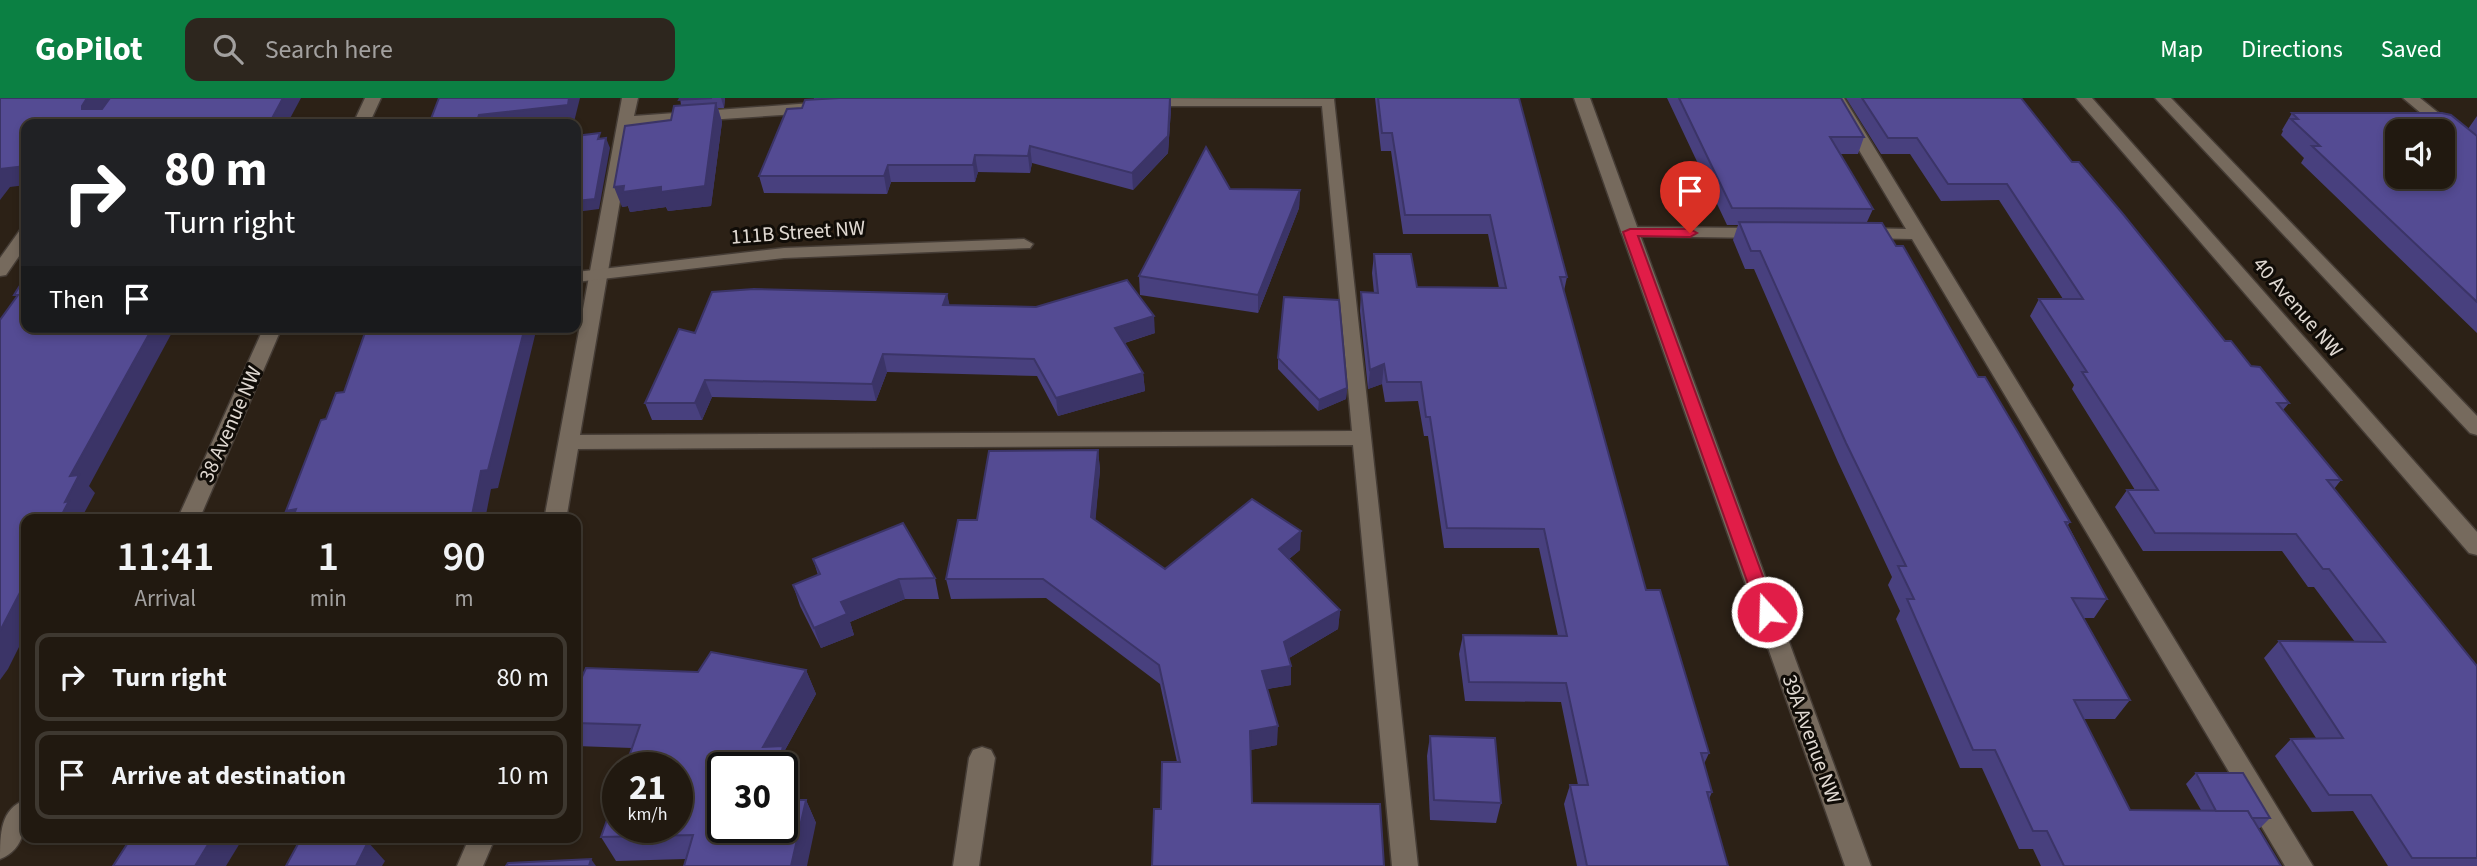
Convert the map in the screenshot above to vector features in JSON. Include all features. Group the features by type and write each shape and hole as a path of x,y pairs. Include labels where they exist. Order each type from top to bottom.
{"street":[{"path":"364,119 373,98"},
{"path":"556,514 629,98"},
{"name":"39A Avenue NW","path":"1582,98 1858,866"},
{"path":"1836,98 2300,866"},
{"name":"40 Avenue NW","path":"2084,98 2477,547"},
{"name":"40 Avenue NW","path":"2163,98 2477,428"},
{"path":"2411,98 2477,152"},
{"path":"1124,101 1329,100 1405,866"},
{"path":"626,121 828,107"},
{"path":"1630,232 1785,233"},
{"path":"1838,233 1918,234"},
{"path":"0,271 21,241"},
{"name":"111B Street NW","path":"581,276 784,253 1024,244"},
{"name":"38 Avenue NW","path":"191,514 269,333"},
{"path":"568,442 1361,438"},
{"path":"966,866 982,758"},
{"path":"0,847 21,818"},
{"path":"470,866 480,843"}],"building":[{"path":"0,98 87,98 82,109 102,109 110,98 283,98 272,119 21,119 21,167 0,169"},
{"path":"439,98 569,98 568,105 479,115 478,119 431,119"},
{"path":"680,98 712,98 679,100"},
{"path":"1170,98 1168,136 1132,173 1030,146 1028,156 975,155 973,165 888,165 884,176 759,176 787,109 802,108 805,100"},
{"path":"1378,98 1519,98 1567,277 1560,277 1646,590 1660,590 1709,753 1701,753 1712,792 1707,792 1728,866 1587,866 1570,785 1588,785 1566,683 1469,682 1463,635 1567,636 1544,529 1447,528 1430,417 1426,417 1421,382 1387,382 1384,364 1370,370 1361,292 1378,293 1374,254 1411,254 1417,287 1506,288 1490,215 1405,215 1392,133 1382,133"},
{"path":"1679,98 1841,98 1864,137 1830,137 1873,209 1732,208"},
{"path":"1862,98 2021,98 2072,162 2079,162 2123,214 2225,341 2231,341 2251,366 2260,367 2289,403 2277,403 2341,480 2327,480 2477,666 2477,858 2412,858 2371,795 2329,795 2291,739 2343,738 2279,641 2385,642 2329,569 2323,569 2296,534 2155,533 2127,490 2158,490 2082,372 2087,372 2039,299 2083,299 2007,184 1948,184 1917,138 1888,138"},
{"path":"716,103 705,186 661,192 661,187 623,192 624,186 614,187 625,126 671,120 674,106"},
{"path":"2292,113 2442,113 2451,115 2477,136 2477,302 2312,146 2320,146 2291,119 2298,119"},
{"path":"600,133 598,139 606,138 595,199 581,200 581,135"},
{"path":"1206,147 1230,189 1300,190 1258,295 1139,276"},
{"path":"1739,222 1882,223 1896,246 1903,246 1978,377 1985,377 2070,522 2065,522 2107,599 2072,598 2130,700 2074,700 2130,810 2248,811 2281,866 2064,866 2047,831 2033,831 1995,750 1973,750 1907,599 1914,599 1898,566 1906,566 1846,443 1760,251 1751,251"},
{"path":"1127,280 1154,316 1115,328 1143,373 1056,398 1034,359 883,354 872,384 705,380 695,403 645,403 679,329 695,333 712,292 754,289 947,294 943,305 1036,307"},
{"path":"21,284 21,333 150,333 70,476 79,475 65,502 69,501 62,514 21,514 21,591 0,631 0,320 18,295 14,295"},
{"path":"1284,297 1339,300 1347,388 1319,400 1278,358"},
{"path":"365,333 523,333 488,470 481,471 472,514 294,514 296,509 286,511 321,420 326,419 336,393 344,392"},
{"path":"1098,450 1091,517 1165,569 1252,499 1301,531 1279,549 1340,610 1284,642 1291,666 1262,671 1278,726 1250,731 1252,803 1380,804 1384,866 1152,866 1154,809 1161,809 1162,762 1180,762 1159,665 1043,579 946,579 958,520 977,520 989,451"},
{"path":"903,523 935,578 899,579 841,602 847,614 814,628 793,585 820,574 813,559"},
{"path":"711,652 806,670 763,747 783,746 782,752 707,752 707,843 796,843 791,866 684,866 691,843 693,843 693,752 631,752 640,725 581,723 581,679 586,668 698,672"},
{"path":"1430,736 1495,738 1501,803 1434,800"},
{"path":"2196,773 2243,773 2270,818 2252,818 2248,811 2216,811"},
{"path":"798,800 806,800 798,835"},
{"path":"128,843 209,843 195,866 113,866"},
{"path":"298,843 368,843 356,866 286,866"},
{"path":"591,859 589,866 506,866 508,863"}],"route":[{"path":"1690,233 1630,232 1767,612"}]}
